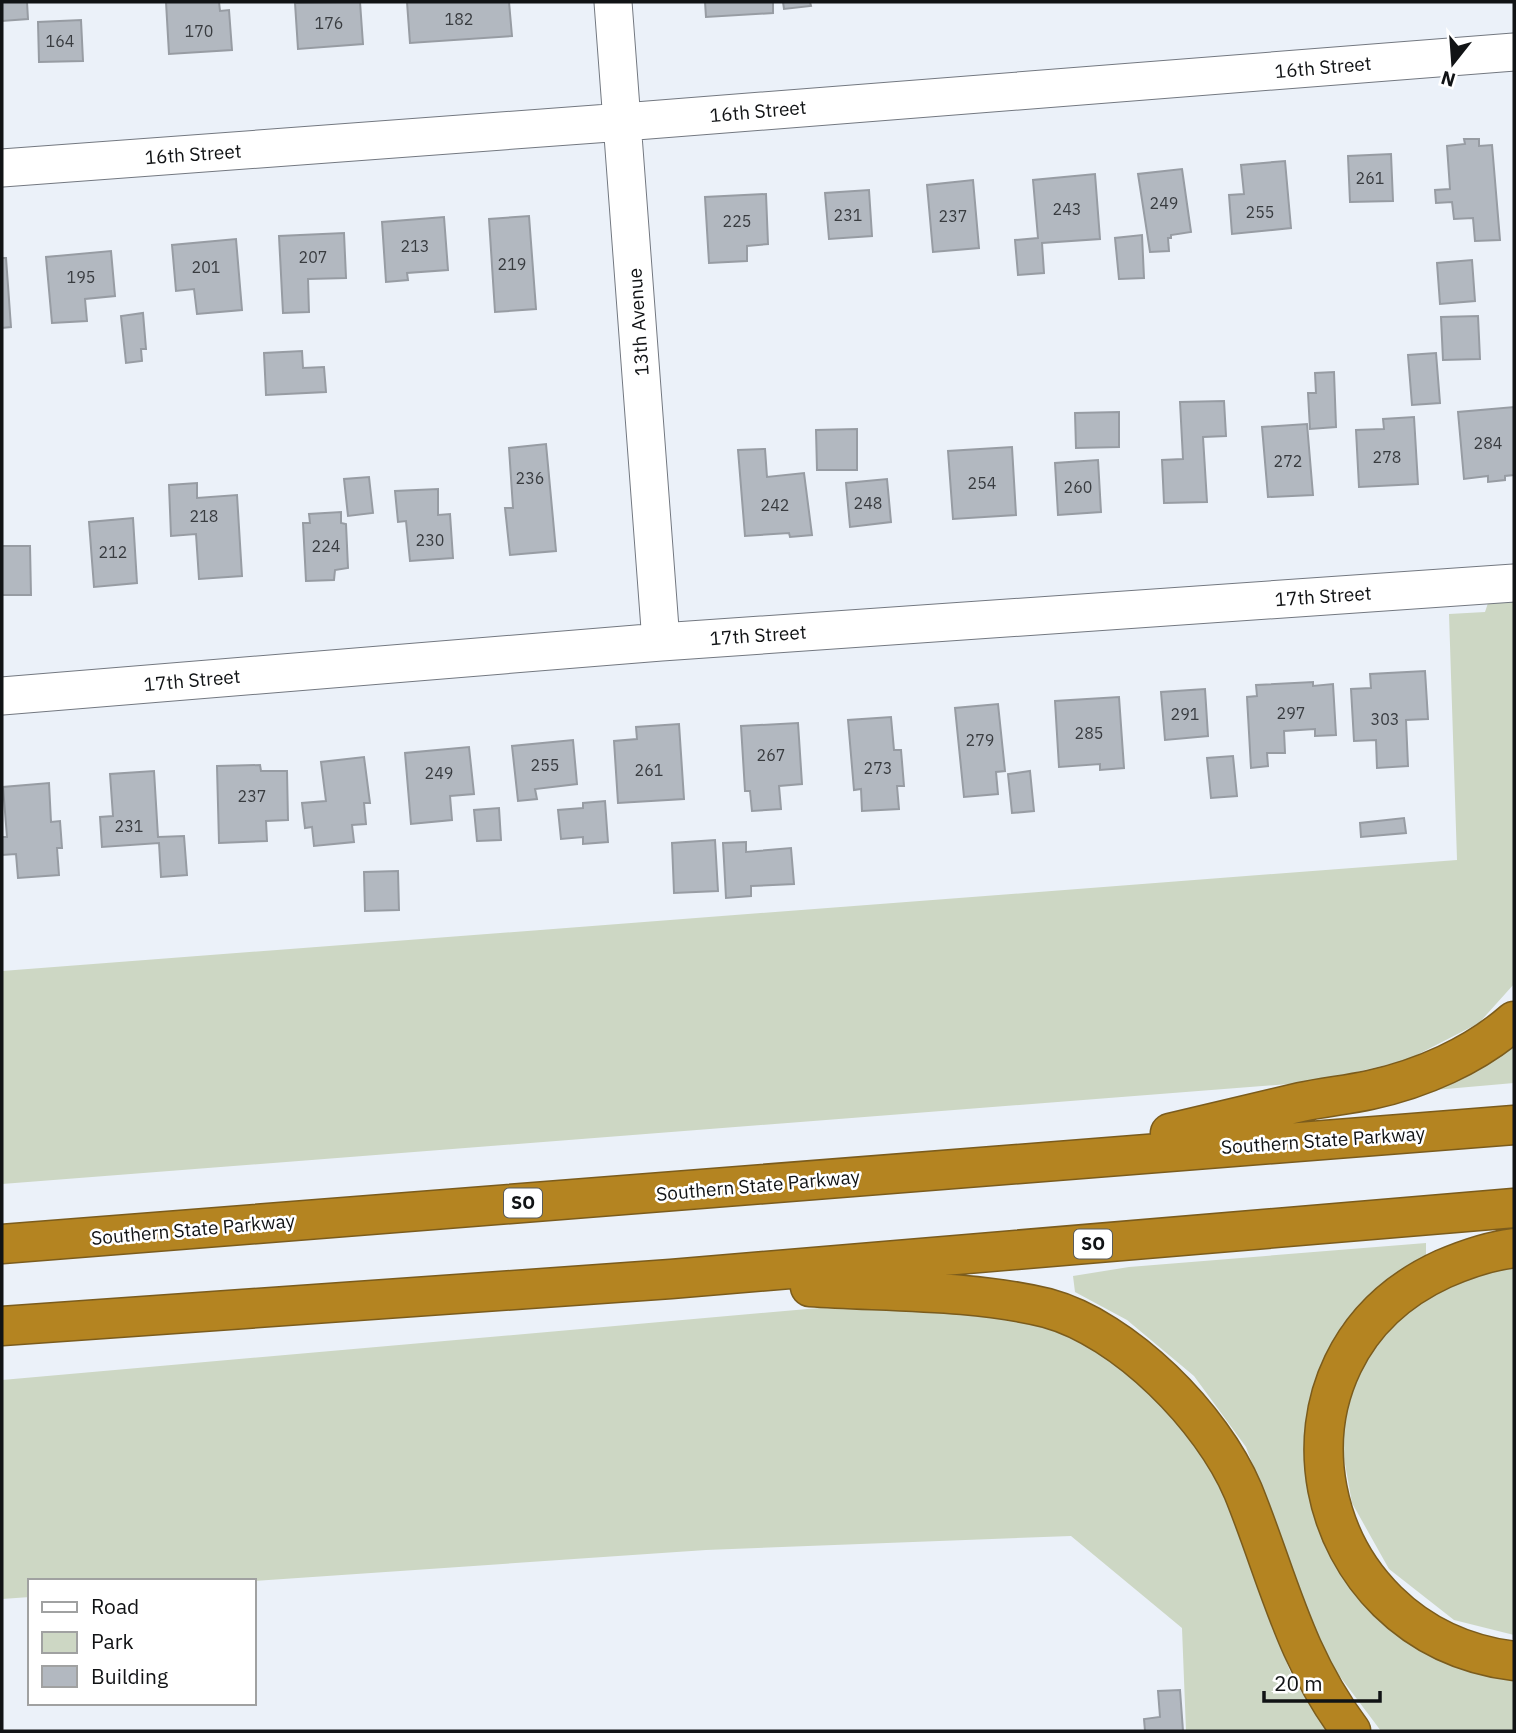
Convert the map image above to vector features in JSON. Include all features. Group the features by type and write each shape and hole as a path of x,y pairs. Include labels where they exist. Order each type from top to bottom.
{"highway":[{"path":"1045,1162 1304,1102 1399,1083 1427,1073 1477,1048 1514,1021"},
{"name":"Southern State Parkway","path":"2,1244 1514,1125"},
{"name":"SO","path":"2,1326 671,1279 1514,1208"},
{"path":"1514,1248 1475,1256 1430,1275 1396,1298 1368,1326 1335,1384 1328,1411 1324,1463 1334,1517 1343,1542 1377,1592 1400,1614 1449,1644 1473,1653 1514,1661"},
{"path":"671,1279 1000,1299 1050,1309 1115,1342 1171,1387 1203,1423 1220,1448 1242,1490 1303,1653 1317,1682 1351,1731"}],"street":[{"name":"13th Avenue","path":"613,2 661,642"},
{"name":"16th Street","path":"2,168 1514,52"},
{"name":"17th Street","path":"2,696 661,642 1514,583"}],"green space":[{"path":"1514,598 1514,984 1479,1023 1407,1060 1314,1082 2,1184 2,971 1457,860 1449,614 1485,612 1489,600"},
{"path":"1514,1033 1514,1083 1423,1091"},
{"path":"1426,1243 1426,1255 1379,1286 1342,1325 1314,1390 1305,1466 1325,1540 1352,1586 1402,1632 1514,1672 1514,1731 1381,1731 1323,1654 1246,1447 1194,1376 1127,1320 1075,1292 1073,1276 1129,1267"},
{"path":"1514,1256 1514,1635 1454,1620 1389,1569 1352,1503 1340,1436 1357,1372 1387,1320 1448,1278"},
{"path":"932,1298 1013,1311 1090,1342 1153,1388 1212,1463 1294,1682 1331,1731 1186,1731 1182,1628 1071,1536 706,1550 256,1581 28,1579 28,1597 2,1599 2,1380"}],"building":[{"path":"2,2 27,2 28,19 2,21"},
{"path":"166,2 219,2 220,11 229,10 232,50 169,54"},
{"path":"360,2 363,44 298,49 295,3"},
{"path":"407,2 509,2 512,36 410,43"},
{"path":"705,2 773,2 773,13 706,17"},
{"path":"783,2 810,2 811,6 784,9"},
{"path":"81,20 83,61 39,62 38,22"},
{"path":"1464,139 1479,139 1479,146 1492,145 1500,240 1475,241 1473,218 1454,219 1452,202 1436,203 1435,190 1450,189 1447,146 1465,144"},
{"path":"1391,154 1393,201 1350,202 1348,156"},
{"path":"1285,161 1291,228 1232,234 1229,195 1244,194 1241,165"},
{"path":"1182,169 1191,232 1171,235 1171,238 1168,238 1169,251 1150,252 1138,174"},
{"path":"1095,174 1100,239 1042,243 1044,273 1018,275 1015,240 1038,238 1033,180"},
{"path":"973,180 979,248 933,252 927,185"},
{"path":"869,190 872,236 829,239 825,193"},
{"path":"766,194 768,244 747,246 747,261 709,263 705,197"},
{"path":"529,216 536,309 495,312 489,219"},
{"path":"444,217 448,270 407,273 408,280 386,282 382,222"},
{"path":"344,233 346,278 308,279 309,312 283,313 279,236"},
{"path":"1142,235 1144,278 1119,279 1115,238"},
{"path":"236,239 242,310 197,314 194,289 176,291 172,245"},
{"path":"111,251 115,296 85,299 87,321 52,323 46,257"},
{"path":"2,258 6,258 11,327 2,328"},
{"path":"1472,260 1475,301 1440,304 1437,263"},
{"path":"143,313 146,349 141,349 142,361 126,363 121,316"},
{"path":"1478,316 1480,359 1443,360 1441,317"},
{"path":"302,351 303,368 324,367 326,392 266,395 264,353"},
{"path":"1436,353 1440,403 1412,405 1408,355"},
{"path":"1334,372 1336,427 1310,429 1308,393 1316,393 1315,373"},
{"path":"1224,401 1226,436 1203,437 1207,502 1164,503 1162,460 1183,459 1180,402"},
{"path":"1514,407 1514,475 1505,476 1505,480 1488,482 1488,476 1464,479 1458,412"},
{"path":"1119,412 1119,447 1076,448 1075,413"},
{"path":"1414,417 1418,484 1359,487 1356,430 1384,429 1383,419"},
{"path":"1307,424 1313,495 1268,497 1262,427"},
{"path":"857,429 857,470 817,470 816,430"},
{"path":"546,444 556,551 510,555 505,508 513,508 509,448"},
{"path":"1012,447 1016,515 953,519 948,451"},
{"path":"765,449 767,477 804,473 812,535 790,537 789,533 745,536 738,450"},
{"path":"1098,460 1101,512 1058,515 1055,463"},
{"path":"369,477 373,513 348,516 344,479"},
{"path":"887,479 891,522 850,527 846,483"},
{"path":"197,483 197,498 237,495 242,576 199,579 196,534 171,536 169,485"},
{"path":"438,489 438,515 450,514 453,558 410,561 406,521 398,522 395,491"},
{"path":"341,512 341,523 346,524 348,568 335,570 334,580 306,581 303,523 310,523 309,514"},
{"path":"133,518 137,583 94,587 89,522"},
{"path":"2,546 30,546 31,595 2,595"},
{"path":"1425,671 1428,719 1406,720 1408,766 1377,768 1376,740 1354,741 1351,689 1371,688 1370,674"},
{"path":"1313,682 1313,686 1333,684 1336,735 1315,736 1315,729 1284,731 1285,753 1267,753 1268,766 1251,768 1247,697 1257,696 1256,685"},
{"path":"1205,689 1208,736 1165,740 1161,692"},
{"path":"1119,697 1124,768 1100,770 1100,764 1059,767 1055,701"},
{"path":"998,704 1005,771 996,772 998,794 964,797 955,708"},
{"path":"891,717 894,750 901,750 904,786 897,786 899,809 862,811 861,789 854,790 848,720"},
{"path":"798,723 802,784 779,786 781,809 752,811 750,791 745,791 741,726"},
{"path":"679,724 684,799 618,803 614,741 637,739 636,727"},
{"path":"573,740 577,784 535,789 537,799 518,801 512,746"},
{"path":"469,747 474,794 450,796 452,820 411,824 405,753"},
{"path":"1233,756 1237,796 1211,798 1207,758"},
{"path":"364,757 370,803 364,803 366,824 352,825 354,842 314,846 312,827 305,828 302,803 326,801 321,762"},
{"path":"260,765 261,771 287,771 288,820 266,821 267,841 219,843 217,766"},
{"path":"154,771 158,837 184,836 187,875 161,877 159,843 102,847 100,817 113,816 110,774"},
{"path":"1030,771 1034,811 1012,813 1008,774"},
{"path":"49,783 51,822 60,821 62,848 57,848 59,875 18,878 16,854 2,855 2,837 7,837 3,787"},
{"path":"605,801 608,842 583,844 583,837 561,839 558,810 583,808 583,803"},
{"path":"499,808 501,840 477,841 474,810"},
{"path":"1404,818 1406,833 1361,837 1360,823"},
{"path":"715,840 718,891 674,893 672,843"},
{"path":"746,842 746,852 791,848 794,884 751,886 751,896 726,898 723,843"},
{"path":"398,871 399,910 365,911 364,872"},
{"path":"1180,1690 1183,1731 1145,1731 1144,1719 1160,1717 1158,1691"}]}
